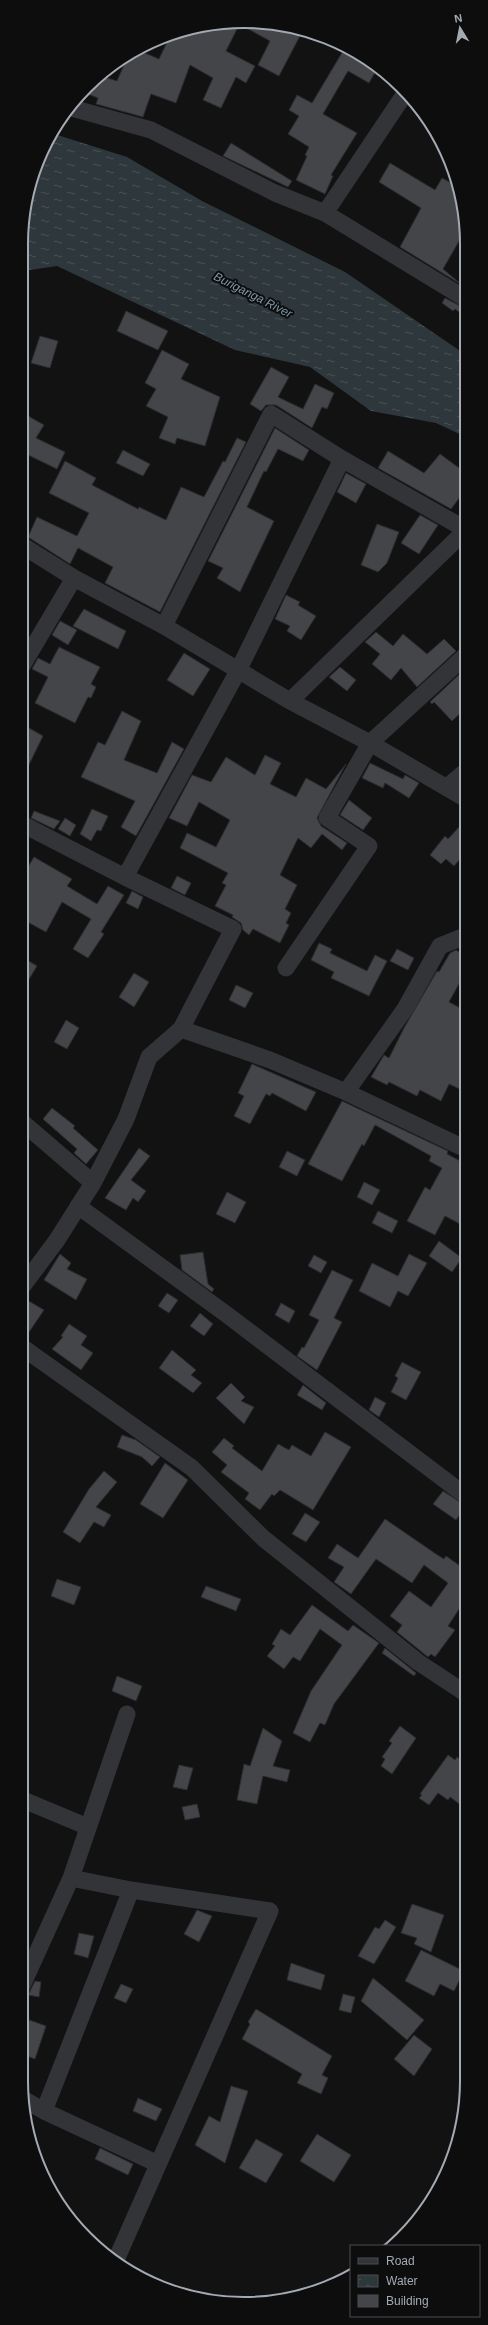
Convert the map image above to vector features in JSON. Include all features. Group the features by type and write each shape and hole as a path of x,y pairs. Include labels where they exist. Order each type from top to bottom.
{"street":[{"path":"325,213 402,98"},
{"path":"76,109 151,130 275,193 325,213 460,295"},
{"path":"164,626 271,414 342,459 460,527"},
{"path":"125,877 238,671 342,459"},
{"path":"290,701 460,536"},
{"path":"28,550 74,578 164,626 290,701 370,743 460,796"},
{"path":"28,656 74,578"},
{"path":"286,968 370,846 327,818 370,743 460,660"},
{"path":"447,788 460,776"},
{"path":"28,827 125,877 233,929 181,1029 149,1057 126,1119 93,1183 57,1240 28,1279"},
{"path":"346,1092 405,1008 440,946 460,938"},
{"path":"181,1029 270,1060 346,1092 460,1146"},
{"path":"28,1127 93,1183"},
{"path":"78,1206 226,1314 460,1491"},
{"path":"28,1351 192,1468 263,1538 418,1662 460,1690"},
{"path":"28,1973 71,1878 127,1714"},
{"path":"28,1802 88,1827"},
{"path":"71,1878 131,1890 270,1911 118,2256"},
{"path":"44,2111 131,1890"},
{"path":"29,2102 44,2111 158,2164"}],"water":[{"name":"Buriganga River","path":"58,135 127,157 202,201 345,272 460,351 460,434 436,423 371,411 310,367 235,350 57,266 28,270 28,230 35,188 44,161"}],"building":[{"path":"238,28 226,51 255,66 246,83 236,77 221,108 203,100 213,78 190,65 176,103 151,94 143,117 96,104 98,98 88,94 107,78 117,81 125,64 144,53 159,59 167,42 202,32"},
{"path":"246,28 258,28 300,35 279,76 258,65 270,41"},
{"path":"343,52 364,64 375,73 369,83 348,71 323,114 357,133 331,175 333,176 325,194 296,180 307,156 305,155 309,147 288,134 299,116 289,110 297,95 312,103"},
{"path":"231,143 292,181 288,187 223,156"},
{"path":"390,163 435,190 442,178 451,183 456,202 460,239 443,269 460,284 400,247 421,208 379,182"},
{"path":"445,298 460,306 460,313 455,309 453,311 442,303"},
{"path":"126,311 168,331 158,350 117,331"},
{"path":"40,336 58,341 50,368 31,363"},
{"path":"162,350 189,364 181,379 220,397 205,446 177,438 175,444 159,438 168,417 146,406 156,389 145,383"},
{"path":"271,367 289,377 278,397 303,409 315,384 334,393 327,409 322,407 312,428 276,405 266,405 261,411 250,404"},
{"path":"28,416 44,425 36,438 65,452 57,469 28,455"},
{"path":"275,428 309,450 303,461 278,449 266,472 264,471 247,507 274,521 240,592 217,578 223,568 208,561"},
{"path":"237,438 246,442 160,612 105,583 113,567 78,548 70,564 28,537 37,517 77,536 89,513 49,493 65,461 96,478 92,485 138,509 139,507 166,520 181,487 204,497 223,461 225,462"},
{"path":"123,450 150,464 143,476 116,463"},
{"path":"388,451 424,473 440,454 460,469 460,497 451,509 378,468"},
{"path":"346,473 366,484 356,503 337,492"},
{"path":"420,515 438,525 419,554 401,543"},
{"path":"377,524 399,532 387,563 378,572 361,565"},
{"path":"286,595 300,602 298,605 316,616 301,640 287,631 290,626 275,619"},
{"path":"84,609 126,631 118,649 73,626"},
{"path":"60,621 77,630 68,645 52,635"},
{"path":"376,632 393,646 403,634 427,654 444,639 456,651 417,687 401,668 391,680 372,664 380,654 365,642"},
{"path":"59,647 100,667 91,684 96,687 91,698 88,697 75,723 35,703 48,677 32,669 38,658 50,664"},
{"path":"184,653 210,669 193,696 167,680"},
{"path":"340,667 356,680 347,691 329,677"},
{"path":"460,674 460,714 452,721 434,702 432,704 430,702"},
{"path":"122,711 141,721 124,760 157,773 172,742 184,749 136,836 121,827 135,801 81,777 98,742 105,745"},
{"path":"28,727 43,736 28,767"},
{"path":"265,755 281,763 270,784 296,797 306,778 326,789 346,764 317,818 321,826 347,843 342,850 322,834 311,848 298,838 280,875 297,885 285,909 291,913 286,923 289,925 280,943 253,929 249,935 243,930 241,923 232,917 233,915 215,906 226,885 222,883 228,873 180,848 187,833 216,847 230,820 199,802 187,826 169,818 192,775 211,782 226,757 255,775"},
{"path":"370,763 403,779 405,775 419,783 409,798 385,783 383,788 362,778"},
{"path":"349,800 372,818 363,830 340,815"},
{"path":"92,809 108,816 101,831 97,830 91,841 80,834"},
{"path":"34,811 60,821 54,829 31,818"},
{"path":"65,818 76,825 70,836 58,829"},
{"path":"460,826 460,859 454,866 446,859 441,864 430,855 445,836 448,839"},
{"path":"34,857 72,879 67,886 97,904 108,886 124,895 101,932 104,934 88,958 73,949 91,919 62,902 46,932 28,922 28,867"},
{"path":"177,876 191,883 185,895 171,888"},
{"path":"132,891 143,897 138,909 126,903"},
{"path":"319,943 332,949 330,953 367,971 375,955 387,961 369,996 331,978 334,972 311,960"},
{"path":"397,949 414,958 408,970 390,961"},
{"path":"456,950 460,952 460,982 449,1002 460,1008 460,1089 449,1084 441,1101 420,1090 417,1096 389,1082 387,1085 371,1077 384,1055 389,1058 404,1028 437,971 439,972 450,953"},
{"path":"28,961 37,966 28,981"},
{"path":"134,973 149,982 134,1007 119,997"},
{"path":"236,985 253,993 245,1008 229,1000"},
{"path":"66,1020 79,1028 67,1049 54,1042"},
{"path":"252,1064 316,1092 306,1111 272,1093 270,1096 266,1094 250,1124 234,1116 244,1096 238,1093"},
{"path":"342,1101 448,1151 447,1154 460,1161 460,1224 445,1216 435,1235 407,1221 425,1187 430,1190 442,1168 429,1161 431,1156 375,1125 364,1146 362,1144 342,1181 308,1164"},
{"path":"52,1108 75,1126 73,1128 98,1150 86,1164 74,1153 77,1149 43,1119"},
{"path":"139,1148 150,1156 131,1180 146,1191 138,1202 133,1198 126,1210 105,1198"},
{"path":"287,1151 305,1160 297,1176 279,1167"},
{"path":"364,1182 380,1190 372,1205 357,1197"},
{"path":"227,1192 246,1202 235,1223 216,1214"},
{"path":"378,1211 398,1221 392,1233 372,1223"},
{"path":"439,1241 460,1257 460,1261 452,1272 429,1256"},
{"path":"203,1252 208,1284 214,1289 212,1292 182,1270 180,1255"},
{"path":"60,1254 71,1263 67,1269 87,1279 76,1300 44,1280"},
{"path":"409,1254 427,1263 408,1296 398,1291 390,1307 359,1291 372,1263 398,1276"},
{"path":"314,1255 327,1262 321,1273 308,1266"},
{"path":"332,1270 353,1280 334,1318 342,1322 317,1370 297,1356 302,1347 304,1348 319,1320 309,1315"},
{"path":"167,1293 178,1300 169,1313 158,1306"},
{"path":"28,1301 44,1310 28,1334"},
{"path":"281,1303 295,1311 289,1323 275,1315"},
{"path":"200,1313 213,1324 204,1336 190,1326"},
{"path":"69,1324 87,1336 81,1345 93,1353 81,1370 52,1349 63,1337 61,1336"},
{"path":"172,1350 196,1370 191,1375 202,1383 193,1393 159,1368"},
{"path":"402,1362 421,1372 406,1400 391,1392 398,1378 395,1376"},
{"path":"231,1383 245,1397 241,1401 254,1407 244,1424 216,1398"},
{"path":"303,1385 326,1403 322,1410 297,1395"},
{"path":"375,1397 386,1403 379,1417 369,1410"},
{"path":"325,1432 351,1447 313,1510 280,1490 274,1496 272,1494 260,1510 245,1499 249,1493 221,1472 227,1465 212,1452 224,1438 234,1446 232,1448 262,1471 278,1444 289,1450 292,1445 311,1456"},
{"path":"122,1435 136,1440 160,1457 152,1466 142,1457 117,1447"},
{"path":"165,1463 188,1480 163,1518 140,1504"},
{"path":"104,1471 117,1482 96,1507 111,1515 104,1527 94,1522 80,1543 63,1532 89,1489"},
{"path":"443,1491 460,1502 460,1514 456,1520 433,1504"},
{"path":"305,1513 320,1522 306,1542 292,1534"},
{"path":"385,1519 444,1559 446,1556 460,1566 460,1608 448,1626 455,1630 435,1657 431,1654 428,1657 397,1632 402,1625 390,1616 409,1591 431,1607 448,1583 424,1565 412,1583 376,1559 351,1594 334,1582 344,1567 328,1558 337,1544 358,1558"},
{"path":"57,1579 81,1587 74,1605 51,1596"},
{"path":"206,1586 241,1599 236,1611 201,1597"},
{"path":"312,1605 348,1631 353,1625 379,1643 334,1704 325,1725 320,1723 310,1742 293,1733 311,1691 342,1645 320,1629 300,1661 293,1657 284,1669 267,1656 275,1646 272,1644 281,1629 290,1635"},
{"path":"385,1648 416,1673 414,1676 382,1653"},
{"path":"117,1676 142,1686 136,1701 112,1691"},
{"path":"400,1726 416,1738 392,1774 381,1766 385,1759 382,1757 392,1743 389,1741"},
{"path":"263,1728 282,1741 273,1766 290,1770 287,1782 263,1776 257,1804 237,1800 244,1764 250,1766"},
{"path":"448,1755 455,1760 457,1757 460,1759 460,1804 450,1797 448,1800 438,1793 429,1805 419,1798 422,1795 420,1794"},
{"path":"179,1765 193,1768 187,1790 173,1787"},
{"path":"197,1804 200,1817 185,1820 182,1807"},
{"path":"412,1904 444,1915 431,1952 414,1944 417,1938 401,1933"},
{"path":"197,1910 212,1916 199,1942 184,1934"},
{"path":"385,1920 396,1927 374,1964 358,1956 375,1927 379,1929"},
{"path":"79,1933 94,1936 88,1958 74,1954"},
{"path":"421,1950 460,1969 460,1979 454,1991 440,1984 434,1996 405,1981"},
{"path":"291,1963 325,1975 321,1990 287,1980"},
{"path":"373,1978 424,2020 407,2040 361,2001"},
{"path":"35,1981 41,1982 39,1997 28,1995"},
{"path":"121,1984 133,1989 126,2003 114,1998"},
{"path":"343,1994 355,1997 351,2013 339,2010"},
{"path":"256,2009 332,2056 322,2075 328,2078 321,2094 297,2083 302,2074 242,2039 250,2024 248,2022"},
{"path":"28,2020 46,2026 35,2059 28,2056"},
{"path":"414,2035 432,2049 414,2076 394,2059"},
{"path":"231,2086 248,2091 225,2163 195,2145 209,2116 220,2122"},
{"path":"138,2098 162,2109 156,2121 133,2111"},
{"path":"317,2134 351,2155 334,2182 300,2161"},
{"path":"256,2139 283,2154 266,2183 239,2168"},
{"path":"100,2148 133,2164 128,2175 95,2159"}]}
